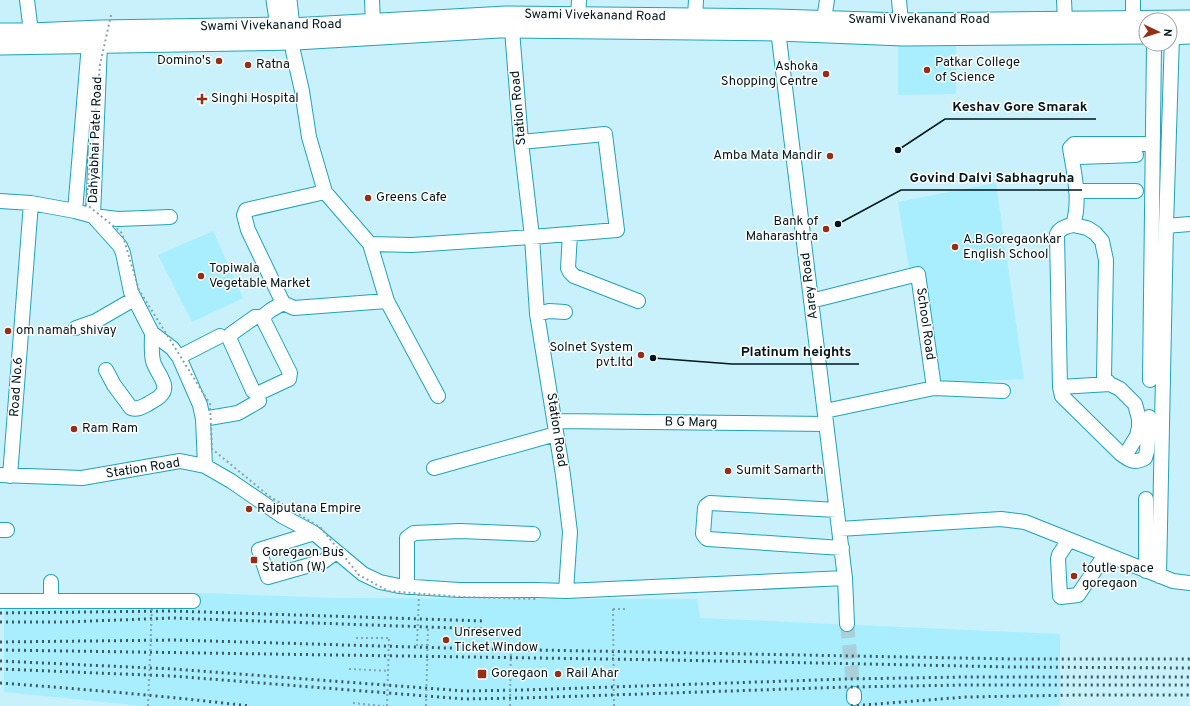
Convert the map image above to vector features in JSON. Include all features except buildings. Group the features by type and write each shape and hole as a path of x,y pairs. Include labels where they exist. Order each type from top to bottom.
{"main road":[{"path":"275,0 288,38"},
{"path":"288,0 288,38"},
{"name":"Swami Vivekanand Road","path":"0,32 134,29 288,38 373,23 578,8 695,17 902,37 1138,30"},
{"name":"Swami Vivekanand Road","path":"0,46 288,38 499,29 778,25 824,19 901,22 1065,20 1138,30"},
{"name":"Swami Vivekanand Road","path":"1178,22 1190,19"},
{"path":"1178,36 1190,35"}],"street":[{"path":"27,0 31,32"},
{"path":"372,0 373,23"},
{"path":"695,17 696,0"},
{"path":"824,19 827,0"},
{"path":"899,0 901,22"},
{"path":"1064,0 1065,20"},
{"path":"1133,0 1138,30"},
{"name":"Aarey Road","path":"778,25 842,548 847,624"},
{"name":"Station Road","path":"512,30 521,142 532,237 537,314 563,475 570,532 566,591"},
{"path":"288,38 302,91 309,137 325,192 370,244 386,301 438,396"},
{"path":"75,211 95,44"},
{"name":"Dahyabhai Patel Road","path":"95,44 93,216 120,246 124,253 129,285 134,299 152,333 172,348 180,357 200,405 203,419 205,466"},
{"path":"1150,380 1154,52"},
{"path":"1153,573 1166,226 1171,52"},
{"path":"370,244 412,245 617,230 605,134 521,142"},
{"path":"1073,225 1077,200 1070,148 1074,144 1153,144"},
{"path":"1072,158 1136,155"},
{"path":"1076,191 1136,191"},
{"path":"325,192 246,210 244,216 248,230 283,303 294,308 386,301"},
{"path":"0,201 31,203 118,220 170,217"},
{"name":"Road No.6","path":"5,475 31,203"},
{"path":"1166,226 1190,224"},
{"path":"1121,454 1126,454 1137,436 1140,427 1135,404 1120,389 1110,384 1104,378 1106,260 1102,241 1095,233 1087,228 1073,225 1066,227 1058,231 1057,234 1060,387 1062,396 1121,454 1134,461 1141,461 1145,458 1147,451 1149,417"},
{"path":"570,234 568,263 570,272 574,276 638,301"},
{"name":"School Road","path":"811,301 918,274 934,388"},
{"path":"76,328 96,321 134,299"},
{"path":"262,317 290,373 289,379 257,394 253,391 230,340 231,334 255,317 262,317 283,303"},
{"path":"537,314 549,311 564,312"},
{"path":"106,370 114,385 131,408 135,409 143,407 161,396 164,392 164,384 153,363 152,333"},
{"path":"180,357 220,336"},
{"path":"1060,387 1110,384"},
{"name":"B G Marg","path":"434,468 555,428 826,417 934,388 1003,391"},
{"path":"203,419 238,413 259,401"},
{"name":"Station Road","path":"5,475 82,478 180,461 205,466 231,481 282,516 314,533 336,552"},
{"path":"1146,499 1153,573"},
{"path":"837,510 710,503 705,508 703,534 708,539 842,548"},
{"path":"839,529 1001,519 1025,522 1173,581 1190,583"},
{"path":"413,590 407,538 414,533 460,531 533,534"},
{"path":"314,533 259,550 268,577 324,561 336,552 363,574 380,582 413,590 566,591 845,578"},
{"path":"1069,540 1058,559 1061,597 1078,594 1105,555"},
{"path":"51,582 51,601"},
{"path":"0,601 193,601"}],"path":[{"path":"111,15 100,66 86,204 122,233 139,290 210,404 212,449 269,496 321,528 359,575 388,591 413,590 462,597 536,599"},
{"path":"413,590 416,645 427,645"},
{"path":"148,706 152,606"},
{"path":"614,706 613,609 628,609"},
{"path":"426,706 428,629"},
{"path":"356,638 390,638 387,706"},
{"path":"510,706 511,641"},
{"path":"349,669 389,671"},
{"path":"510,673 540,673"},
{"path":"353,704 384,706"}],"shaded area":[{"name":"Patkar College of Science","path":"956,45 956,94 898,95 898,46"},
{"name":"A.B.Goregaonkar English School","path":"996,183 1024,379 926,384 913,291 898,202"},
{"name":"Topiwala Vegetable Market","path":"213,231 243,298 192,322 158,255"},
{"path":"200,593 334,598 697,599 700,618 1060,634 1060,705 144,706 4,692 4,600"}],"tunnel":[{"path":"847,624 854,694"}],"railway":[{"path":"0,613 172,611 484,621"},
{"path":"0,622 64,622 173,618 484,629"},
{"path":"0,642 175,640 482,649 1013,659 1190,659"},
{"path":"0,650 671,660 1013,667 1190,668"},
{"path":"0,661 173,669 465,691 846,679 965,677 1190,677"},
{"path":"0,669 172,676 465,699 847,687 965,685 1190,685"},
{"path":"0,683 124,693 249,706"},
{"path":"851,706 966,697 1190,695"}],"place":[{"name":"Domino's","path":"219,61"},
{"name":"Ratna","path":"248,65"},
{"name":"Patkar College of Science","path":"927,70"},
{"name":"Ashoka Shopping Centre","path":"826,74"},
{"name":"Singhi Hospital","path":"202,99"},
{"name":"Keshav Gore Smarak","path":"898,150"},
{"name":"Amba Mata Mandir","path":"830,156"},
{"name":"Greens Cafe","path":"368,198"},
{"name":"Govind Dalvi Sabhagruha","path":"838,224"},
{"name":"Bank of Maharashtra","path":"826,229"},
{"name":"A.B.Goregaonkar English School","path":"955,247"},
{"name":"Topiwala Vegetable Market","path":"201,276"},
{"name":"om namah shivay","path":"8,331"},
{"name":"Solnet System pvt.ltd","path":"641,355"},
{"name":"Platinum heights","path":"653,358"},
{"name":"Ram Ram","path":"74,429"},
{"name":"Sumit Samarth","path":"728,471"},
{"name":"Rajputana Empire","path":"249,509"},
{"name":"Goregaon Bus Station (W)","path":"254,560"},
{"name":"toutle space goregaon","path":"1074,576"},
{"name":"Unreserved Ticket Window","path":"446,640"},
{"name":"Goregaon","path":"482,674"},
{"name":"Rail Ahar","path":"558,674"}]}
